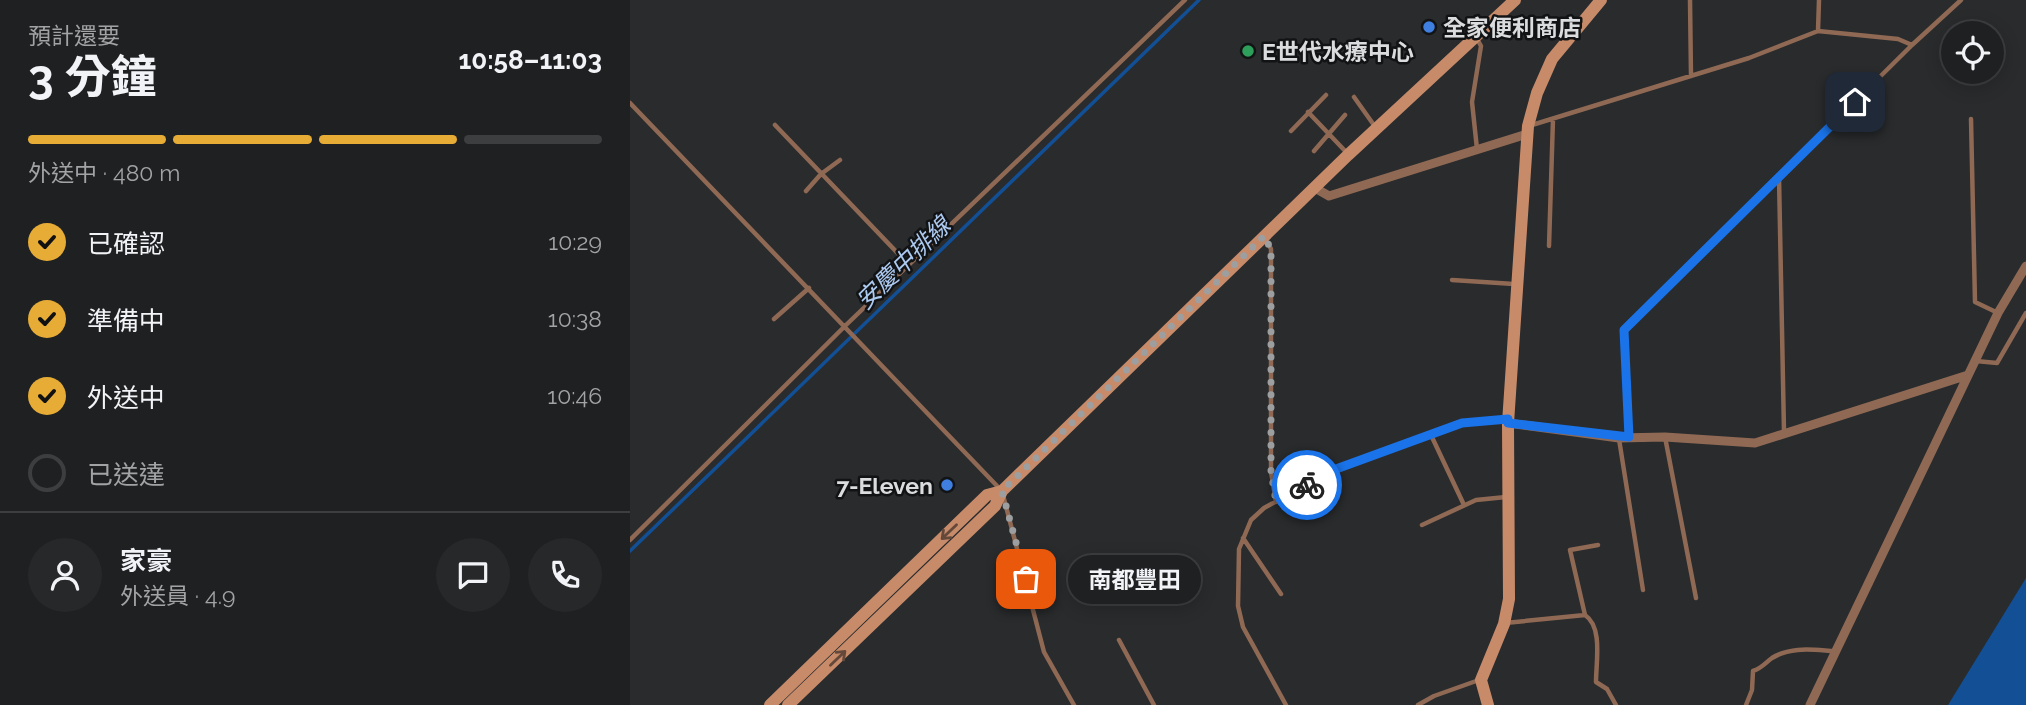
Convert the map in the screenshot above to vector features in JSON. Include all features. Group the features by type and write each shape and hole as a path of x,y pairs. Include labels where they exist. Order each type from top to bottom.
{"main road":[{"path":"788,705 995,506 1002,491 1264,236 1515,0"},
{"path":"1488,705 1482,678 1504,624 1509,599 1508,421 1527,130 1537,93 1552,59 1601,0"},
{"path":"770,705 987,495 1002,491"}],"street":[{"path":"1315,188 1329,196 1477,149 1527,130"},
{"path":"1810,705 1998,313 2026,266"},
{"path":"1508,421 1624,438 1665,437 1755,443 1968,375"}],"lane":[{"path":"630,540 845,326 1185,0"},
{"path":"1690,0 1691,76"},
{"path":"1818,31 1819,0"},
{"path":"1643,590 1624,438 1624,330 1912,45 1961,0"},
{"path":"1527,130 1553,119 1749,58 1818,31 1898,39 1912,45"},
{"path":"1476,37 1481,46 1472,102 1477,149"},
{"path":"1291,131 1326,96"},
{"path":"1354,97 1377,129"},
{"path":"630,103 1002,491 1044,652 1074,705"},
{"path":"1308,112 1348,155"},
{"path":"1314,151 1345,115"},
{"path":"1549,246 1553,119"},
{"path":"1971,119 1975,302 1998,313"},
{"path":"775,125 909,265"},
{"path":"806,191 821,174 840,160"},
{"path":"1779,177 1784,433"},
{"path":"1264,236 1271,249 1271,472 1276,502"},
{"path":"1452,280 1516,284"},
{"path":"774,319 809,288"},
{"path":"1975,361 1997,363 2026,313"},
{"path":"1286,705 1243,627 1238,606 1238,565 1242,537 1251,520 1264,508 1336,469 1462,423 1508,421"},
{"path":"1431,435 1464,505"},
{"path":"1665,437 1696,598"},
{"path":"1422,525 1476,500 1508,496"},
{"path":"1242,537 1281,594"},
{"path":"1598,545 1570,550 1585,615 1596,626 1596,682 1607,689 1616,705"},
{"path":"1504,624 1585,615"},
{"path":"1119,640 1154,705"},
{"path":"1746,705 1752,690 1753,671 1773,658 1799,649 1836,652"},
{"path":"1418,705 1482,678"}],"water":[{"path":"2026,578 2026,705 1948,705"}],"waterway":[{"name":"安慶中排線","path":"630,551 1199,0"}],"way so far":[{"path":"1026,579 1002,491 1264,236 1271,249 1271,472 1276,502 1307,485"}],"place":[{"name":"全家便利商店","path":"1429,27"},
{"name":"E世代水療中心","path":"1248,51"},
{"name":"7-Eleven","path":"947,485"},
{"name":"南都豐田","path":"1026,579"}],"route":[{"path":"1307,485 1336,469 1462,423 1508,419 1508,423 1619,438 1629,437 1624,330 1855,102"}]}
